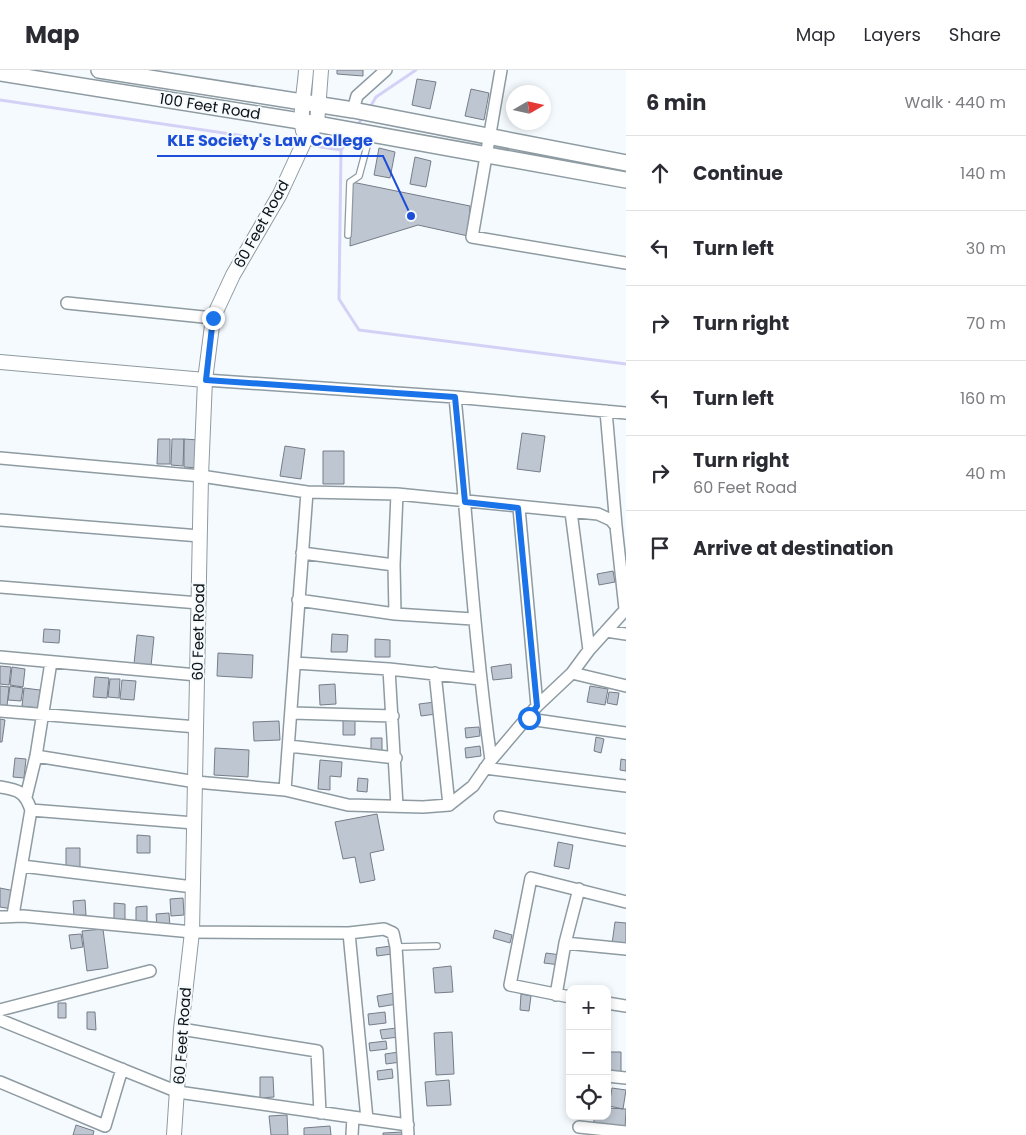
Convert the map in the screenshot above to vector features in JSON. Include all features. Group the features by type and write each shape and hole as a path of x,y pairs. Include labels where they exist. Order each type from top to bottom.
{"main road":[{"name":"100 Feet Road","path":"99,70 312,103 626,163"},
{"name":"100 Feet Road","path":"0,73 360,131 626,180"}],"street":[{"path":"306,70 317,124"},
{"path":"303,143 300,121 312,103 321,70"},
{"path":"361,112 357,96 386,70"},
{"path":"502,70 472,237 626,262"},
{"name":"60 Feet Road","path":"174,1135 181,1029 192,932 201,476 206,380 213,318 233,275 280,194 303,143 317,124"},
{"path":"67,303 213,318"},
{"path":"0,362 206,380 455,397 626,413"},
{"path":"455,397 473,619 488,764"},
{"path":"36,756 196,782 285,790 348,805 449,805 473,786 488,764 529,718 537,706 572,674 589,650 626,609 616,526 606,411"},
{"path":"0,458 201,476 307,492 396,494 518,508 598,514 611,520 616,526"},
{"path":"285,790 307,492"},
{"path":"395,614 396,494"},
{"path":"518,508 537,706"},
{"path":"570,512 589,650"},
{"path":"0,520 200,536"},
{"path":"302,553 394,564"},
{"path":"0,587 199,602"},
{"path":"298,600 395,614 473,619"},
{"path":"606,631 626,634"},
{"path":"0,657 198,675"},
{"path":"13,915 31,810 26,797 36,756 51,662"},
{"path":"295,663 390,669 480,679"},
{"path":"390,669 397,806"},
{"path":"435,673 449,805"},
{"path":"572,674 626,686"},
{"path":"0,711 42,716 196,727"},
{"path":"292,713 393,716"},
{"path":"529,718 626,734"},
{"path":"289,746 396,758"},
{"path":"488,764 626,786"},
{"path":"0,788 14,790 26,797"},
{"path":"31,810 194,823"},
{"path":"500,817 626,840"},
{"path":"22,866 193,887"},
{"path":"566,996 510,985 531,878 626,902"},
{"path":"556,995 565,943 579,889"},
{"path":"0,917 13,915 192,932 349,932 384,930 393,933 396,948 408,1130 367,1120 178,1092 0,1020"},
{"path":"349,932 367,1120"},
{"path":"565,943 626,950"},
{"path":"0,1010 150,971"},
{"path":"611,1004 626,1006"},
{"path":"181,1029 317,1051 320,1113"},
{"path":"0,1082 104,1126 122,1069"},
{"path":"611,1076 626,1074"},
{"path":"352,1135 353,1118"},
{"path":"579,1127 626,1132"}],"lane":[{"path":"348,235 350,182 359,176 360,131"},
{"path":"396,948 438,946"}],"building":[{"path":"337,70 363,70 363,76 337,74"},
{"path":"417,79 436,82 430,109 412,105"},
{"path":"471,89 489,93 484,120 465,116"},
{"path":"379,148 395,152 390,178 374,175"},
{"path":"415,157 431,161 426,187 410,184"},
{"path":"352,182 470,206 468,236 418,225 350,246"},
{"path":"522,433 545,436 540,472 517,469"},
{"path":"158,439 170,439 170,464 157,464"},
{"path":"172,439 184,439 183,466 171,465"},
{"path":"184,439 199,440 198,468 184,467"},
{"path":"285,446 305,449 301,479 280,476"},
{"path":"323,451 344,451 344,484 323,484"},
{"path":"613,571 615,582 599,585 597,574"},
{"path":"44,629 60,630 59,643 43,642"},
{"path":"332,634 348,635 347,652 331,652"},
{"path":"137,635 154,637 151,666 134,664"},
{"path":"375,639 390,640 390,657 375,657"},
{"path":"218,653 253,655 252,678 217,676"},
{"path":"511,664 512,678 493,680 491,667"},
{"path":"0,666 11,667 9,685 0,684"},
{"path":"12,667 25,669 23,687 10,685"},
{"path":"95,677 109,678 107,698 93,697"},
{"path":"110,679 120,679 119,698 108,697"},
{"path":"122,680 136,681 134,700 120,699"},
{"path":"335,684 336,704 320,705 319,685"},
{"path":"0,686 9,687 7,706 0,705"},
{"path":"10,686 23,688 21,701 8,700"},
{"path":"590,686 608,689 605,705 587,702"},
{"path":"24,688 40,690 38,708 22,706"},
{"path":"609,692 619,693 617,705 607,703"},
{"path":"435,702 436,714 421,716 419,704"},
{"path":"0,719 5,720 2,742 0,742"},
{"path":"343,720 355,720 355,735 343,735"},
{"path":"279,721 280,740 254,741 253,722"},
{"path":"479,727 480,736 466,738 465,728"},
{"path":"596,737 604,739 601,753 594,751"},
{"path":"371,738 382,738 382,751 371,751"},
{"path":"480,746 481,756 466,758 465,748"},
{"path":"215,748 249,750 248,777 214,775"},
{"path":"15,758 26,759 24,778 13,777"},
{"path":"621,759 626,760 626,771 620,770"},
{"path":"320,760 342,762 341,777 330,776 330,790 318,789"},
{"path":"358,778 368,779 367,792 357,791"},
{"path":"377,814 384,850 370,853 375,880 360,883 355,857 343,859 335,822"},
{"path":"137,835 150,836 150,853 137,853"},
{"path":"558,842 573,845 569,869 554,866"},
{"path":"66,848 80,848 80,868 66,868"},
{"path":"0,888 15,891 12,909 0,907"},
{"path":"183,898 184,915 171,916 170,899"},
{"path":"85,900 86,915 74,916 73,901"},
{"path":"114,903 125,904 125,920 114,920"},
{"path":"147,906 147,923 136,923 136,907"},
{"path":"169,913 170,927 157,928 156,914"},
{"path":"615,922 626,923 626,946 612,944"},
{"path":"103,929 108,968 87,971 82,931"},
{"path":"495,930 512,935 510,943 493,938"},
{"path":"81,934 83,947 71,949 69,935"},
{"path":"391,946 392,954 377,956 376,948"},
{"path":"546,953 561,955 560,965 544,963"},
{"path":"451,966 453,992 435,993 433,968"},
{"path":"395,993 397,1004 379,1007 377,996"},
{"path":"521,994 531,996 529,1011 520,1010"},
{"path":"58,1003 66,1003 66,1018 58,1018"},
{"path":"87,1012 95,1012 96,1030 87,1029"},
{"path":"385,1012 386,1023 369,1025 368,1014"},
{"path":"397,1028 399,1037 382,1039 380,1030"},
{"path":"452,1032 454,1074 436,1075 434,1033"},
{"path":"386,1041 387,1049 370,1051 369,1043"},
{"path":"399,1052 401,1062 386,1064 385,1054"},
{"path":"611,1052 621,1052 621,1073 611,1073"},
{"path":"392,1069 393,1078 378,1080 377,1071"},
{"path":"260,1077 273,1077 274,1097 260,1098"},
{"path":"449,1080 451,1105 427,1106 425,1082"},
{"path":"612,1088 626,1090 623,1109 611,1106"},
{"path":"611,1108 626,1109 625,1129 594,1127 594,1120 611,1120"},
{"path":"287,1115 288,1135 271,1135 269,1116"},
{"path":"76,1125 94,1131 93,1135 73,1135"},
{"path":"330,1126 331,1135 304,1135 304,1128"},
{"path":"403,1132 404,1135 383,1135 383,1133"}],"waterway":[{"path":"369,109 376,97 416,70"},
{"path":"0,100 299,144"},
{"path":"356,127 364,116"},
{"path":"341,150 352,135"},
{"path":"308,145 341,150 339,299 359,330 626,364"}],"place":[{"name":"KLE Society's Law College","path":"411,216"}],"route":[{"path":"213,318 206,380 455,397 465,502 518,508 537,706 529,718"}]}
